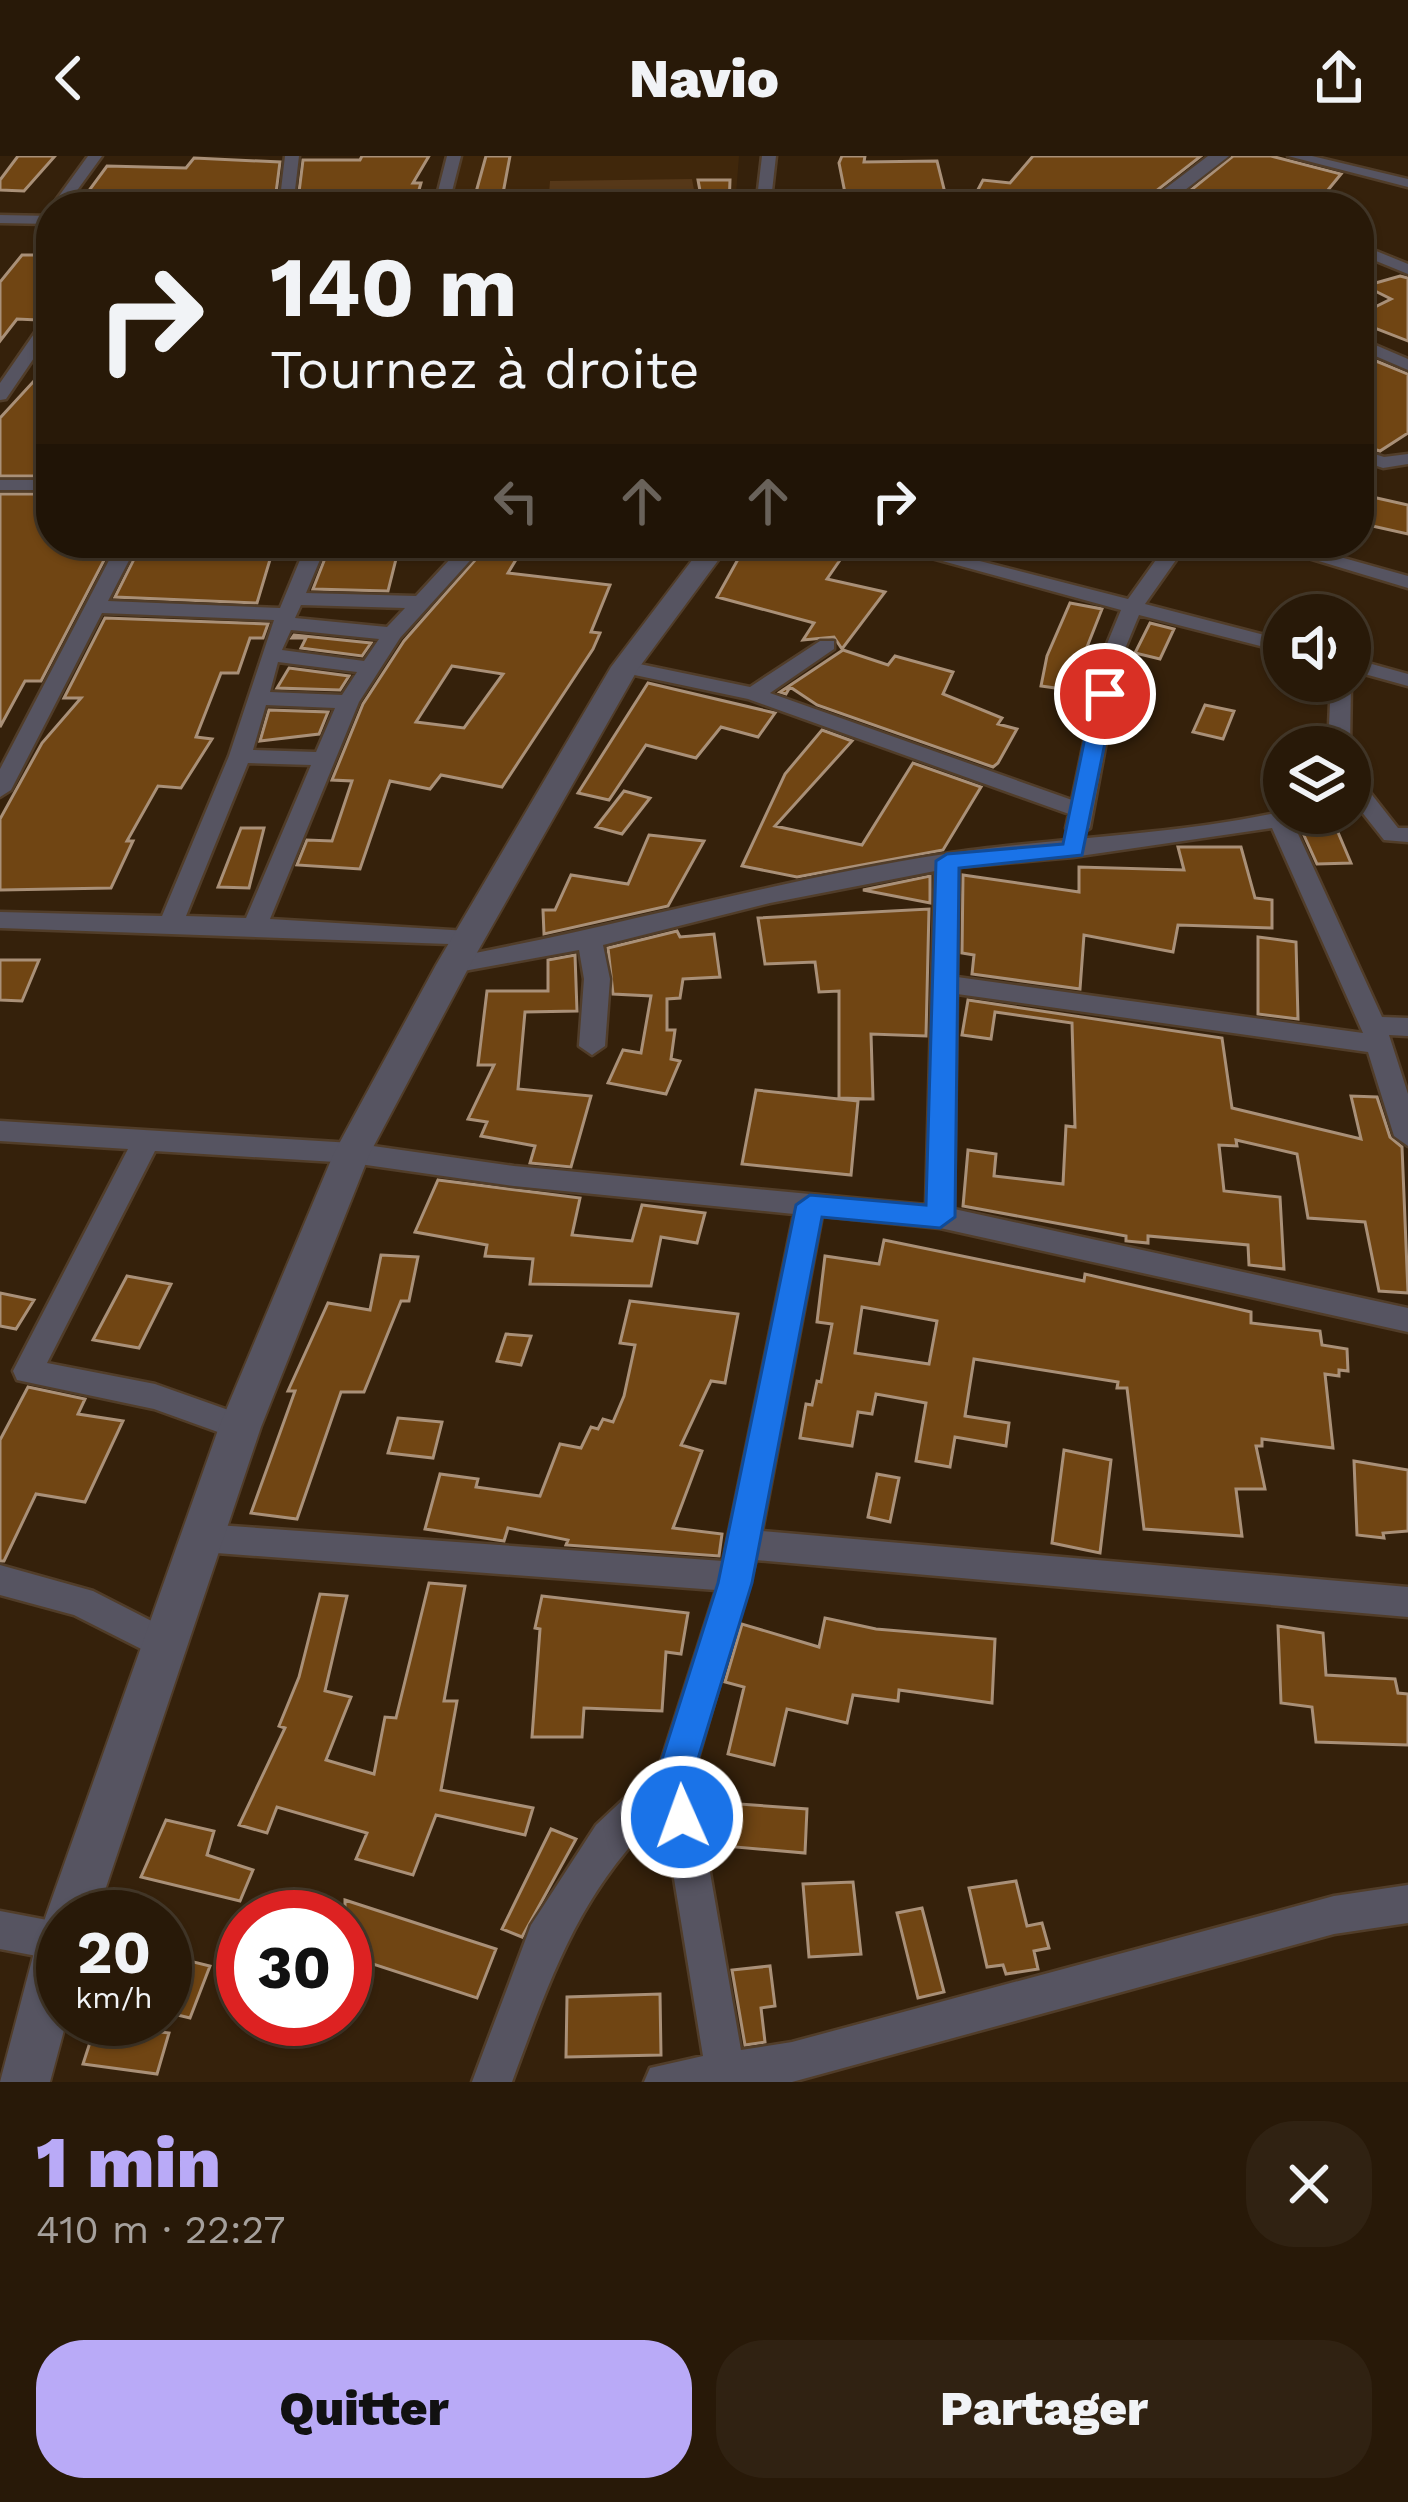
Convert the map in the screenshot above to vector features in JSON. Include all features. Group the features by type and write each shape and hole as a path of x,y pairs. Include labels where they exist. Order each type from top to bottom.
{"street":[{"path":"69,192 95,156"},
{"path":"288,192 292,156"},
{"path":"445,192 454,156"},
{"path":"765,192 769,156"},
{"path":"1171,192 1220,156"},
{"path":"1295,156 1408,183"},
{"path":"0,219 36,217"},
{"path":"1374,255 1408,268"},
{"path":"0,395 36,343"},
{"path":"1374,349 1408,364"},
{"path":"1374,460 1408,459"},
{"path":"0,485 36,485"},
{"path":"0,790 120,558"},
{"path":"170,925 240,757 270,655 310,558"},
{"path":"255,926 348,702 392,634 461,558"},
{"path":"80,1890 240,1427 352,1153 460,952 626,667 707,558"},
{"path":"945,558 1263,640"},
{"path":"1073,850 1112,656 1132,606 1167,558"},
{"path":"1323,558 1408,582"},
{"path":"95,607 287,612 418,602"},
{"path":"287,612 392,634"},
{"path":"754,694 827,645"},
{"path":"270,655 372,668"},
{"path":"626,667 754,694 1082,811"},
{"path":"1371,670 1408,680"},
{"path":"258,698 348,702"},
{"path":"240,757 325,759"},
{"path":"1371,818 1392,835 1408,836"},
{"path":"0,920 255,926 460,952 590,940 770,896 947,861 1073,850 1263,822"},
{"path":"1286,834 1376,1034 1408,1136"},
{"path":"940,1217 947,861"},
{"path":"590,940 597,979 592,1046"},
{"path":"946,984 1376,1034 1408,1027"},
{"path":"0,1131 352,1153 514,1176 940,1217 1408,1320"},
{"path":"146,1141 14,1370 155,1397 240,1427"},
{"path":"726,2077 675,1775 740,1560 810,1205"},
{"path":"203,1538 740,1560 1408,1602"},
{"path":"0,1580 81,1602 165,1645"},
{"path":"492,2082 544,1939 609,1838 675,1775"},
{"path":"664,2082 726,2077 792,2062 1334,1915 1408,1904"},
{"path":"0,1930 36,1937"},
{"path":"23,2082 36,2036"}],"shaded area":[{"path":"458,156 739,156 736,192 449,192"},
{"path":"692,179 694,192 549,192 550,181"}],"building":[{"path":"18,156 55,156 24,191 0,190 0,180"},
{"path":"362,156 429,156 413,183 421,183 418,192 299,192 303,160 360,160"},
{"path":"486,156 510,156 503,192 476,192"},
{"path":"842,156 865,156 864,162 937,161 945,192 845,192"},
{"path":"1033,156 1201,156 1155,192 977,192 983,180 1010,183"},
{"path":"1233,156 1271,156 1341,174 1326,192 1189,192"},
{"path":"194,158 280,162 276,192 88,192 107,166 186,168"},
{"path":"698,180 730,180 730,192 700,192"},
{"path":"22,255 36,255 36,320 17,319 0,341 0,282"},
{"path":"1408,278 1408,341 1374,328 1374,308 1391,299 1374,290 1374,283"},
{"path":"1374,362 1408,374 1408,433 1380,451 1374,449"},
{"path":"36,377 36,476 0,476 0,418"},
{"path":"0,494 36,494 36,558 105,558 41,681 25,681 0,727"},
{"path":"1374,497 1408,505 1408,534 1374,526"},
{"path":"134,558 270,558 257,603 115,597"},
{"path":"325,558 396,558 388,591 313,589"},
{"path":"477,558 517,558 508,573 610,585 591,632 600,633 593,649 502,787 441,775 430,789 390,781 360,869 297,865 307,840 332,841 352,781 332,780 363,704 404,641","holes":["452,666 503,674 464,728 416,722"]},
{"path":"739,558 840,560 827,579 885,592 842,649 834,637 803,640 814,623 717,597"},
{"path":"1070,603 1102,609 1070,690 1041,686 1047,656"},
{"path":"105,618 268,624 263,638 250,638 238,673 221,673 196,737 212,739 181,788 158,786 127,841 133,841 111,888 0,890 0,819 42,743 81,698 64,698"},
{"path":"1150,623 1174,629 1160,659 1135,653"},
{"path":"294,635 371,643 362,656 301,648 306,638 292,638"},
{"path":"843,650 888,665 895,656 953,672 943,694 1002,718 998,724 1017,729 998,763 993,767 817,705 790,687 786,694 780,692"},
{"path":"289,668 349,676 340,690 277,688"},
{"path":"648,683 775,713 758,737 721,727 696,758 646,745 609,800 578,793"},
{"path":"1205,705 1234,711 1223,739 1193,732"},
{"path":"269,710 328,712 319,734 260,741"},
{"path":"822,730 852,741 775,826 862,845 913,763 981,787 943,850 797,877 742,866 785,774"},
{"path":"624,791 650,798 622,834 596,827"},
{"path":"241,828 264,828 249,888 218,887"},
{"path":"1303,834 1339,834 1351,863 1317,864"},
{"path":"649,835 704,841 668,906 544,934 543,910 555,910 571,875 628,884"},
{"path":"1178,847 1241,847 1255,898 1272,900 1272,928 1178,925 1173,952 1084,935 1080,989 972,974 974,955 962,953 963,875 1079,892 1079,867 1184,870"},
{"path":"930,876 930,903 863,890"},
{"path":"929,909 926,1036 871,1034 873,1099 839,1098 839,991 819,992 815,962 765,964 758,918"},
{"path":"677,931 680,937 714,934 720,977 683,979 680,998 667,999 667,1030 675,1030 671,1059 680,1061 666,1094 608,1083 623,1050 641,1053 651,996 613,994 608,948"},
{"path":"1258,937 1296,942 1298,1019 1258,1014"},
{"path":"575,955 577,1011 525,1012 518,1089 591,1096 571,1167 530,1163 535,1146 481,1136 487,1122 468,1119 494,1065 478,1065 487,991 548,991 548,960"},
{"path":"0,960 39,960 22,1001 0,1000"},
{"path":"968,1000 1222,1038 1232,1108 1361,1139 1351,1096 1377,1097 1390,1137 1402,1147 1408,1293 1379,1291 1365,1222 1308,1218 1297,1154 1236,1140 1237,1146 1219,1145 1224,1191 1280,1197 1284,1269 1249,1265 1248,1245 1148,1236 1148,1243 1126,1241 1126,1236 963,1206 968,1150 996,1154 994,1176 1063,1184 1066,1126 1075,1127 1072,1023 995,1012 991,1039 962,1035"},
{"path":"756,1090 858,1101 851,1175 742,1164"},
{"path":"438,1180 580,1198 572,1235 632,1241 642,1205 705,1213 697,1243 661,1237 651,1286 530,1284 533,1259 485,1256 487,1245 415,1232"},
{"path":"884,1240 1084,1281 1085,1274 1251,1312 1251,1323 1320,1331 1322,1345 1347,1349 1348,1371 1339,1370 1339,1376 1325,1374 1333,1448 1262,1439 1262,1446 1256,1446 1265,1489 1236,1489 1242,1536 1144,1529 1127,1388 1117,1388 1118,1382 974,1359 965,1416 1009,1423 1006,1446 955,1437 950,1467 916,1461 926,1403 876,1394 872,1414 858,1412 852,1446 800,1438 806,1404 812,1405 817,1381 821,1382 832,1324 817,1322 825,1256 879,1264","holes":["862,1307 937,1321 929,1364 855,1353"]},
{"path":"381,1255 418,1257 409,1301 401,1301 364,1392 341,1392 297,1519 251,1513 295,1391 288,1391 328,1303 370,1310"},
{"path":"127,1276 171,1284 139,1348 93,1340"},
{"path":"0,1293 34,1300 16,1329 0,1326"},
{"path":"630,1301 738,1314 725,1383 711,1381 681,1445 702,1451 673,1528 722,1534 719,1556 566,1545 568,1540 508,1528 504,1541 425,1529 440,1474 478,1479 476,1487 540,1496 560,1444 581,1448 591,1427 598,1429 603,1419 613,1422 635,1345 620,1343"},
{"path":"506,1334 531,1336 521,1365 497,1361"},
{"path":"28,1387 85,1399 78,1414 123,1421 85,1502 36,1494 0,1561 0,1440"},
{"path":"398,1418 442,1422 433,1458 388,1453"},
{"path":"1064,1450 1111,1460 1100,1553 1052,1543"},
{"path":"1354,1461 1408,1470 1408,1531 1383,1533 1384,1538 1357,1535"},
{"path":"877,1474 899,1478 890,1522 868,1517"},
{"path":"429,1583 465,1586 444,1701 457,1701 441,1790 533,1808 525,1835 436,1815 413,1875 356,1859 367,1833 277,1807 267,1833 239,1825 285,1728 279,1726 299,1677 320,1594 347,1596 325,1691 351,1697 326,1760 374,1774 385,1717 396,1718"},
{"path":"542,1596 688,1613 681,1654 666,1652 662,1711 584,1708 582,1737 532,1737 540,1629 535,1628"},
{"path":"825,1618 876,1629 995,1639 992,1703 899,1690 898,1701 853,1695 847,1723 787,1709 774,1765 728,1754 744,1687 725,1682 742,1624 819,1647"},
{"path":"1278,1626 1323,1633 1326,1675 1395,1679 1398,1693 1408,1694 1408,1745 1316,1742 1312,1707 1281,1703"},
{"path":"711,1802 807,1809 805,1853 735,1847 736,1835 708,1833"},
{"path":"166,1820 214,1831 207,1855 253,1870 245,1890 216,1890 216,1895 141,1877"},
{"path":"551,1829 576,1839 522,1937 502,1929"},
{"path":"1016,1881 1027,1926 1042,1923 1049,1948 1034,1951 1038,1969 1006,1974 1003,1965 987,1967 969,1888"},
{"path":"853,1882 861,1954 809,1957 803,1884"},
{"path":"922,1908 944,1992 918,1998 897,1913"},
{"path":"372,1909 496,1949 477,1998 372,1964"},
{"path":"192,1962 210,1966 192,2013"},
{"path":"770,1966 775,2006 761,2008 765,2042 745,2045 732,1970"},
{"path":"660,1994 661,2055 566,2057 567,1997"},
{"path":"89,2046 165,2046 157,2074 83,2064"}],"route":[{"path":"682,1817 675,1775 735,1583 810,1205 940,1217 947,861 1073,850 1105,694"}]}
